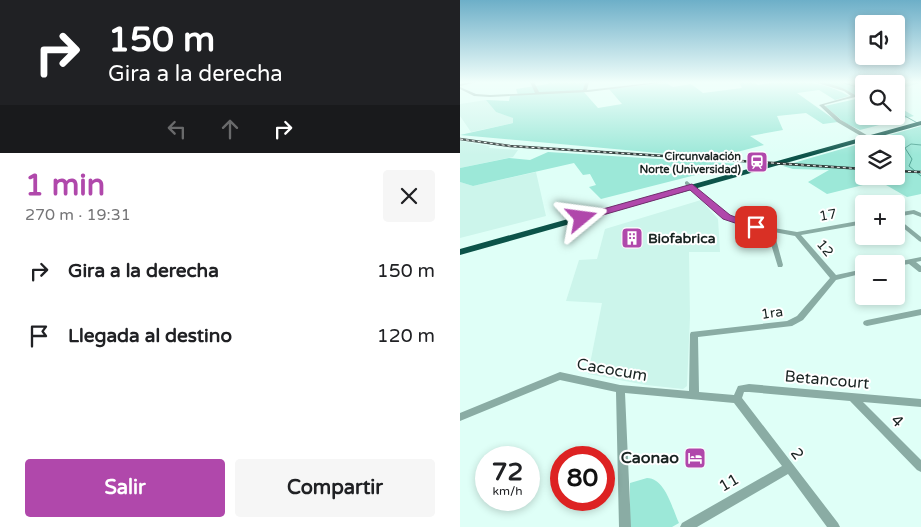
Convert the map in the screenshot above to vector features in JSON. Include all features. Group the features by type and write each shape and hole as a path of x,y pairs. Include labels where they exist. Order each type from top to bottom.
{"highway":[{"path":"870,135 917,122"},
{"path":"460,252 855,139"},
{"path":"460,245 690,185"}],"street":[{"path":"823,107 839,121 864,135"},
{"name":"17","path":"690,185 727,217 756,227 797,234 855,224"},
{"path":"905,214 914,212 921,215"},
{"path":"905,225 921,240"},
{"path":"770,230 780,265"},
{"name":"12","path":"797,234 834,278"},
{"path":"905,262 921,259"},
{"path":"910,261 921,270"},
{"path":"834,278 855,273"},
{"name":"1ra","path":"694,396 694,334 790,324 800,318 834,278"},
{"path":"867,323 921,312"},
{"name":"Cacocum","path":"460,417 560,376 620,388 737,399"},
{"path":"620,388 625,527"},
{"name":"Betancourt","path":"737,399 741,389 748,388 921,403"},
{"name":"4","path":"852,397 921,466"},
{"name":"2","path":"737,399 834,527"},
{"name":"11","path":"686,527 789,468"}],"shaded area":[{"path":"460,107 491,107 496,112 514,118 513,123 471,132 460,116"},
{"path":"460,141 490,146 489,148 518,150 513,157 460,168"},
{"path":"536,172 546,216 460,238 460,182 473,186"},
{"path":"701,200 718,219 720,252 689,252 690,317 687,386 683,389 646,385 588,374 602,303 566,301 579,260 597,259 605,229"}],"green space":[{"path":"491,107 816,107 838,122 823,124 806,113 777,116 783,130 750,136 764,145 729,154 691,156 460,135 513,123 513,118 496,112"},
{"path":"826,107 855,107 855,125 879,125 860,130 845,123"},
{"path":"905,111 914,116 905,118"},
{"path":"921,126 921,194 907,197 886,185 905,185 905,135 890,135"},
{"path":"855,145 855,185 863,185 827,194 808,182 829,170 793,169 783,166"},
{"path":"548,152 739,164 601,199 589,187 596,185 590,174 583,175 574,163 473,186 460,182 460,168 509,158 530,160"},
{"path":"647,478 653,479 663,488 679,523 672,527 630,527 630,483"}],"waterway":[{"path":"905,116 921,125"},
{"path":"921,145 911,144 905,148 912,159 909,166 921,176"}],"railway":[{"path":"460,139 510,146 855,168"},
{"path":"905,171 921,172"}],"place":[{"name":"Circunvalación Norte (Universidad)","path":"757,162"},
{"name":"Biofabrica","path":"632,238"},
{"name":"Caonao","path":"695,458"}],"route":[{"path":"582,218 692,187 727,217 756,227"}]}
